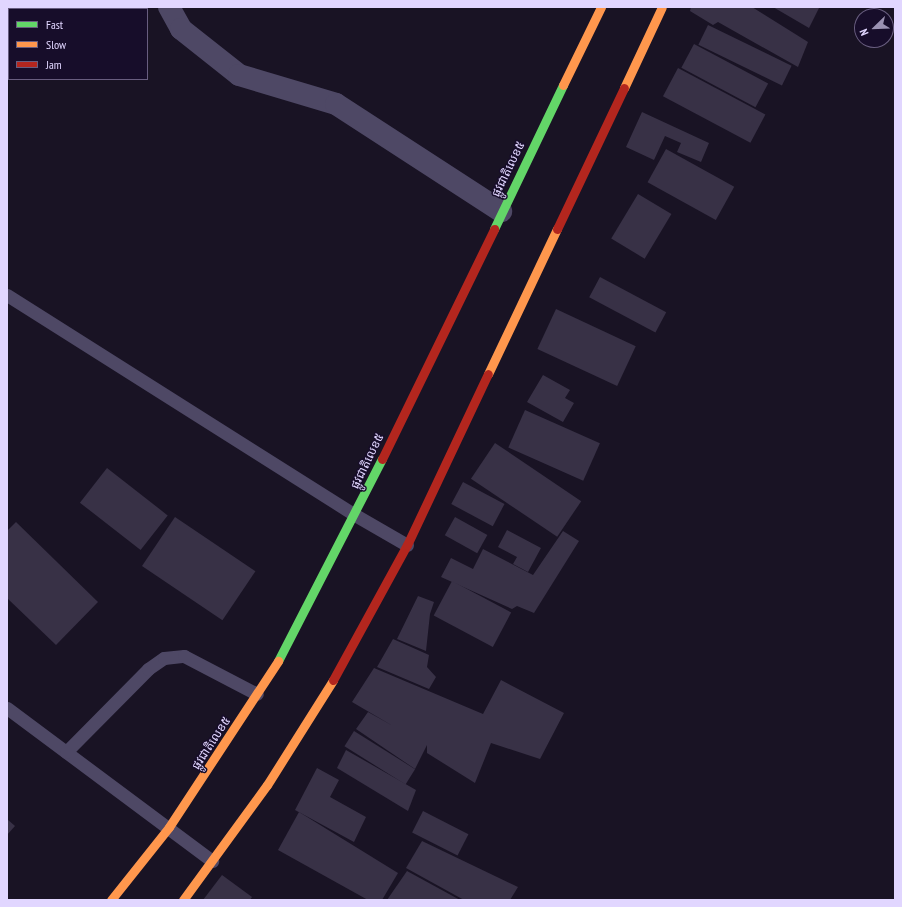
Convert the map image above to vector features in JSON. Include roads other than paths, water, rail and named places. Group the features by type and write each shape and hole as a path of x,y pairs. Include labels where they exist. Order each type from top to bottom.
{"highway":[{"name":"ផ្លូវជាតិលេខ៥","path":"111,900 169,827 257,694 280,656 355,515 601,7"},
{"path":"183,900 267,785 321,702 407,544 662,7"}],"street":[{"path":"169,7 181,29 239,75 336,104 502,211"}],"lane":[{"path":"7,295 355,515 407,544"},
{"path":"66,752 148,669 164,658 184,656 257,694"},
{"path":"7,708 169,827 212,861"}]}
